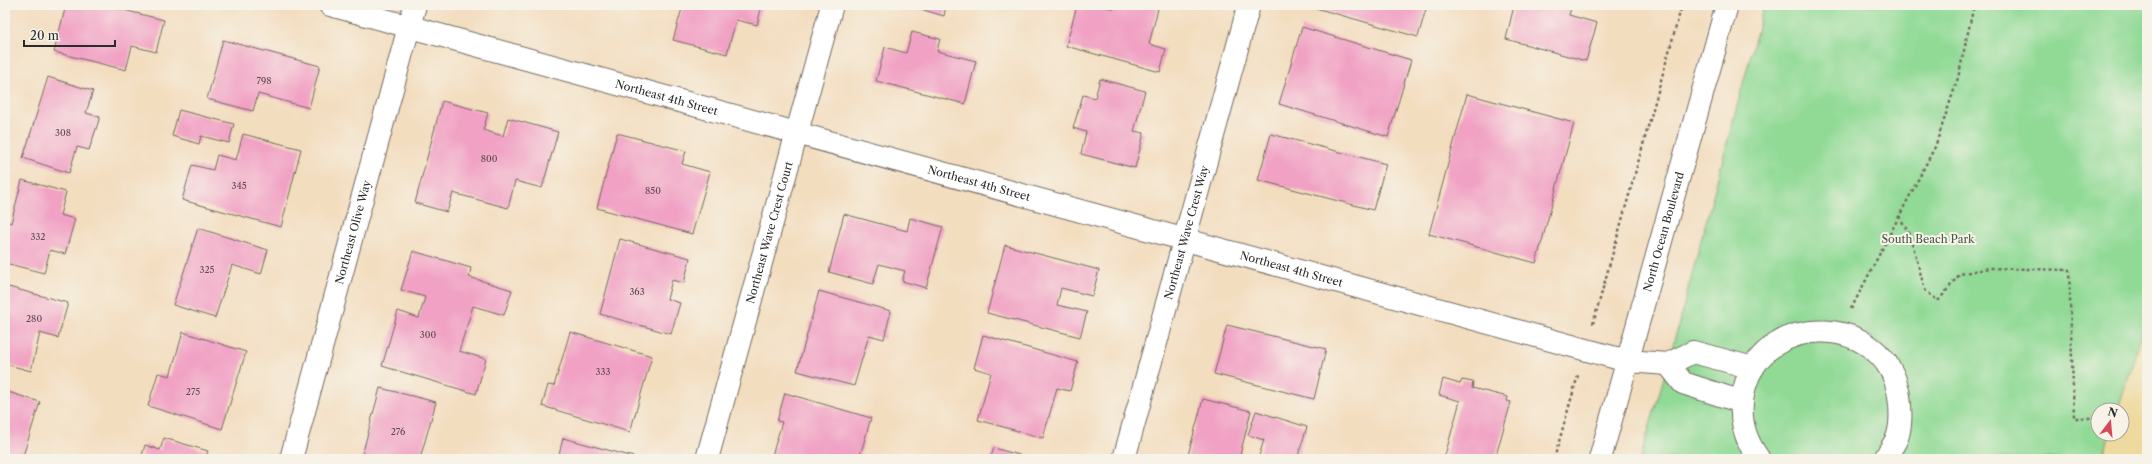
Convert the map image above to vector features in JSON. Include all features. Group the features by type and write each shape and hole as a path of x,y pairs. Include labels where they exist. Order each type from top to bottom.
{"street":[{"name":"Northeast 4th Street","path":"330,5 1585,350 1627,361 1668,364"},
{"name":"Northeast Olive Way","path":"291,459 415,5"},
{"name":"Northeast Wave Crest Court","path":"707,459 832,5"},
{"name":"Northeast Wave Crest Way","path":"1124,459 1249,5"},
{"name":"North Ocean Boulevard","path":"1600,459 1727,5"},
{"path":"1759,459 1751,448 1743,426 1742,402 1746,384 1753,368 1768,351 1786,338 1812,330 1839,332 1864,342 1885,361 1898,384 1902,411 1897,438 1885,459"},
{"path":"1742,402 1683,383 1668,364 1693,352 1753,368"}],"path":[{"path":"1554,459 1682,5"},
{"path":"1850,311 1934,147 1958,78 1974,5"},
{"path":"1899,216 1910,236 1925,290 1938,301 1960,274 1989,268 2069,270 2074,418 2090,418"}],"green space":[{"name":"South Beach Park","path":"1764,5 2147,5 2147,318 2121,402 2090,402 2090,442 2107,442 2102,459 1640,459 1668,364"}],"sand":[{"path":"2147,318 2147,459 2102,459 2107,442 2130,442 2130,402 2121,402"}],"building":[{"path":"66,5 103,5 164,20 156,52 132,46 126,70 54,52"},
{"path":"660,5 670,5 670,8"},
{"path":"683,5 762,5 757,25 736,20 727,54 673,40"},
{"path":"907,5 946,5 944,16"},
{"path":"1077,5 1100,5 1114,9 1115,5 1159,5 1149,44 1166,49 1160,72 1066,46"},
{"path":"1305,5 1427,5 1418,37"},
{"path":"1512,5 1572,5 1569,15 1597,23 1586,61 1506,39 1514,6"},
{"path":"1302,27 1411,60 1388,137 1279,104"},
{"path":"912,32 940,39 937,51 976,61 965,104 876,81 885,47 906,53"},
{"path":"223,40 320,66 309,108 258,94 253,111 207,99"},
{"path":"48,77 93,91 86,113 100,117 89,150 77,147 69,173 23,158"},
{"path":"1100,79 1145,91 1134,131 1144,133 1135,168 1081,154 1086,132 1073,128 1083,95 1095,98"},
{"path":"1467,94 1574,123 1536,263 1429,234"},
{"path":"442,101 488,113 483,130 503,136 508,118 558,132 542,188 515,181 508,208 453,193 447,212 415,203"},
{"path":"179,110 234,124 229,143 201,136 199,144 172,136"},
{"path":"617,133 686,151 682,164 710,172 692,234 597,208"},
{"path":"243,134 301,149 281,227 182,200 192,165 213,170 217,155 236,160"},
{"path":"1271,134 1386,164 1373,210 1258,180"},
{"path":"22,180 66,192 60,215 75,219 65,254 50,250 44,273 5,263 5,221 11,223"},
{"path":"844,214 907,231 910,218 943,227 926,288 902,281 905,271 879,264 873,284 829,272"},
{"path":"198,228 268,250 261,274 232,265 215,318 173,305"},
{"path":"620,239 690,258 684,283 672,280 667,299 680,303 671,334 600,314"},
{"path":"1005,245 1099,270 1092,296 1061,288 1057,305 1087,312 1080,337 987,313"},
{"path":"413,251 471,268 469,277 512,290 504,315 473,306 459,351 486,359 476,394 382,366 398,311 419,318 425,297 401,290"},
{"path":"5,286 68,303 58,338 40,333 31,371 5,364"},
{"path":"819,291 891,311 884,339 869,335 854,386 797,371"},
{"path":"1227,325 1326,349 1314,399 1214,374"},
{"path":"183,332 246,352 222,429 148,406 158,373 170,376"},
{"path":"570,332 652,356 630,432 542,406 548,385 554,386"},
{"path":"983,335 1078,362 1070,391 1057,388 1043,438 978,420 991,373 974,368"},
{"path":"1443,379 1460,384 1462,380 1473,382 1472,388 1508,397 1507,401 1511,402 1495,459 1444,459 1460,401 1439,395"},
{"path":"380,388 436,402 420,459 361,459"},
{"path":"5,391 40,402 22,459 5,459"},
{"path":"785,393 871,418 859,459 771,459 782,422 777,421"},
{"path":"1203,399 1251,411 1239,459 1187,459"},
{"path":"1256,411 1307,427 1297,459 1258,459 1264,440 1248,435"},
{"path":"164,438 208,451 205,459 141,459 145,445 160,450"},
{"path":"563,438 634,457 634,459 558,459"},
{"path":"994,448 1034,459 990,459"}]}
